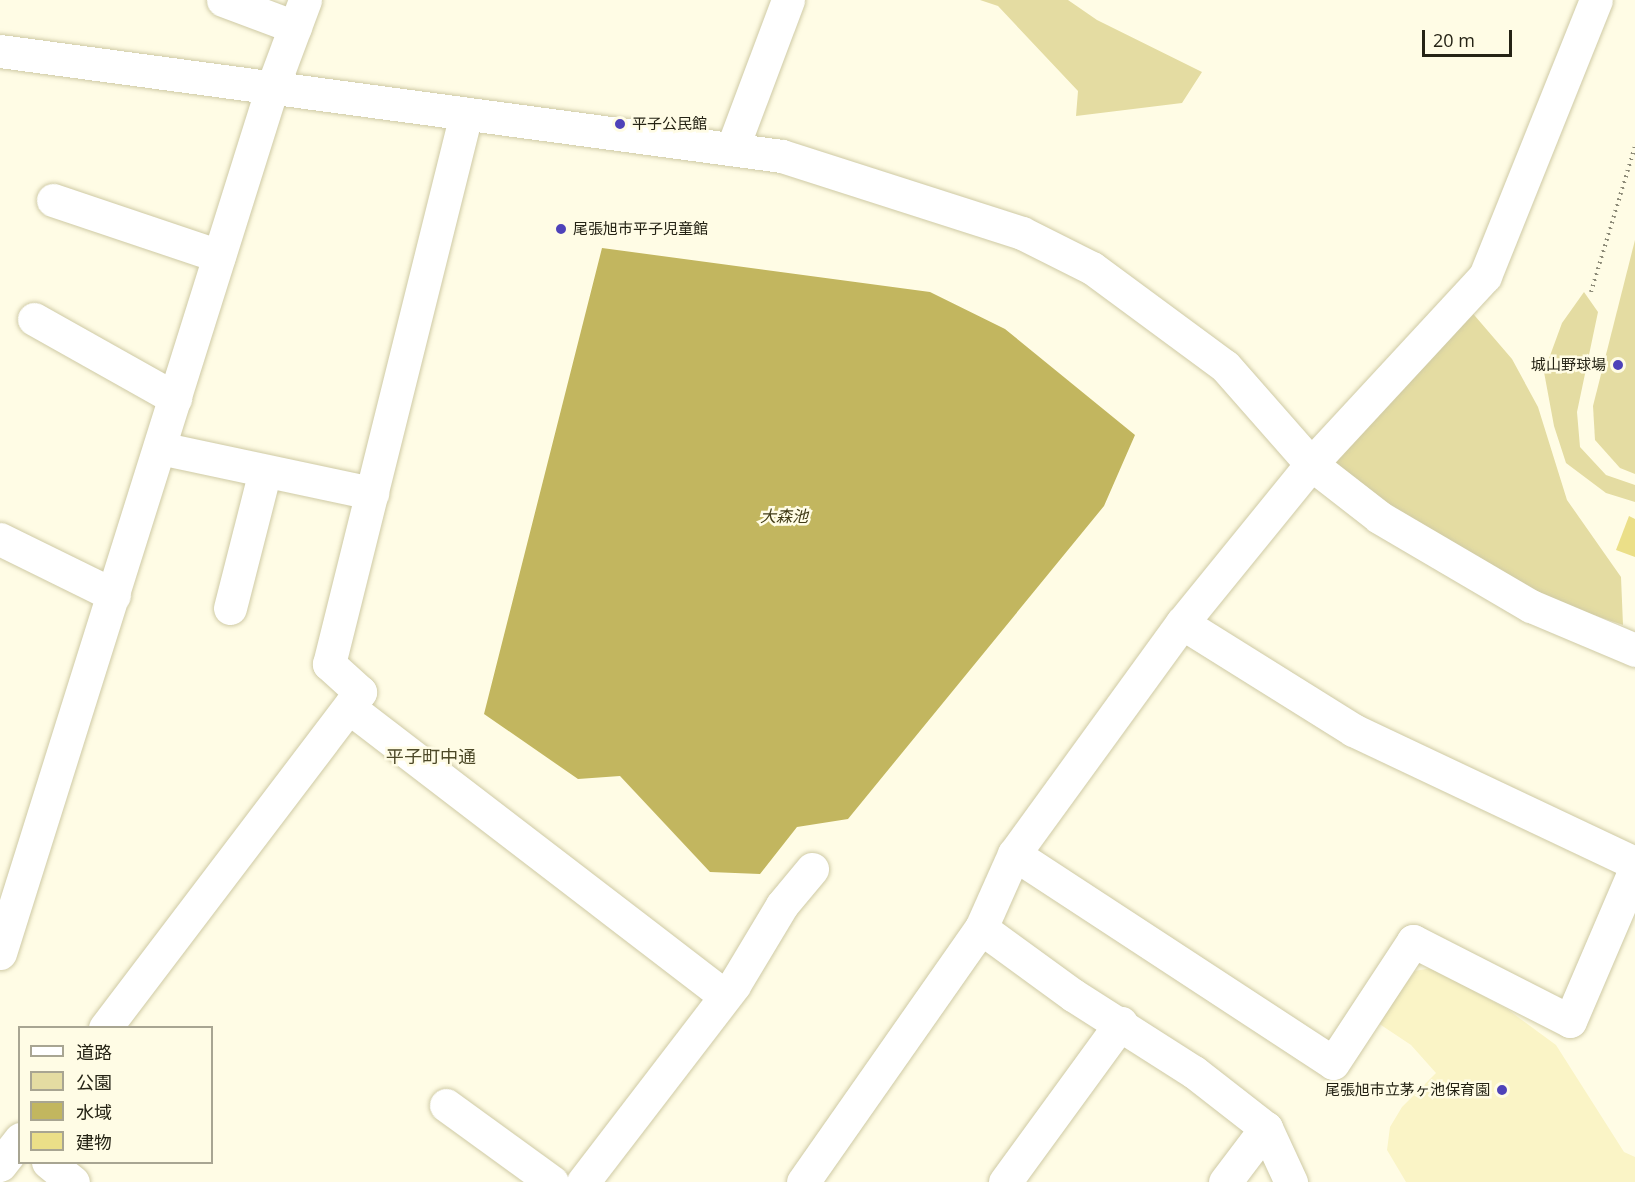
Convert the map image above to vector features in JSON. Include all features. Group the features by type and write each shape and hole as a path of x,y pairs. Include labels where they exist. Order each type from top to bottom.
{"street":[{"path":"0,953 271,91 300,14 222,0"},
{"path":"732,149 788,0"},
{"path":"803,1182 981,928 1014,854 1182,623 1311,464 1485,276 1596,0"},
{"path":"0,51 271,91 782,156 942,204 1022,233 1092,268 1225,366 1311,464 1379,518 1531,606 1635,650"},
{"path":"107,1026 351,709 360,692 329,664 466,114"},
{"path":"53,200 219,256"},
{"path":"34,319 175,398"},
{"path":"160,448 372,493"},
{"path":"230,608 265,471"},
{"path":"0,539 114,595"},
{"path":"1182,623 1353,730 1635,863"},
{"path":"351,709 726,996"},
{"path":"1014,854 1333,1063 1413,941 1570,1021 1635,869"},
{"path":"583,1182 726,996 782,905 812,868"},
{"path":"981,928 1073,995 1120,1023 1266,1128 1291,1182"},
{"path":"1005,1182 1120,1023"},
{"path":"446,1105 552,1182"},
{"path":"0,1124 18,1139"},
{"path":"1225,1182 1266,1128"},
{"path":"0,1165 18,1141"},
{"path":"50,1164 73,1182"}],"path":[{"path":"1591,292 1635,146"}],"shaded area":[{"name":"尾張旭市立茅ヶ池保育園","path":"1431,968 1507,1009 1556,1045 1624,1152 1635,1157 1635,1182 1406,1182 1387,1150 1390,1127 1402,1107 1436,1073 1411,1045 1378,1023 1415,971"}],"green space":[{"path":"980,0 1068,0 1097,20 1202,72 1182,103 1076,116 1078,91 998,6"},
{"name":"城山野球場","path":"1635,240 1635,474 1620,468 1595,440 1593,406"},
{"path":"1584,292 1598,312 1577,412 1580,447 1606,475 1635,485 1635,502 1606,493 1566,463 1554,426 1544,372 1562,323"},
{"path":"1469,309 1512,359 1538,407 1567,500 1621,577 1623,625 1561,604 1497,574 1401,513 1335,463"}],"water":[{"name":"大森池","path":"602,248 930,292 1005,329 1135,435 1104,506 848,819 797,827 760,874 710,872 620,776 578,779 484,714"}],"building":[{"path":"1629,516 1635,519 1635,557 1616,550"}],"place":[{"name":"平子公民館","path":"620,124"},
{"name":"尾張旭市平子児童館","path":"561,229"},
{"name":"城山野球場","path":"1618,365"},
{"name":"尾張旭市立茅ヶ池保育園","path":"1502,1090"}],"district":[{"name":"平子町中通","path":"431,756"}]}
